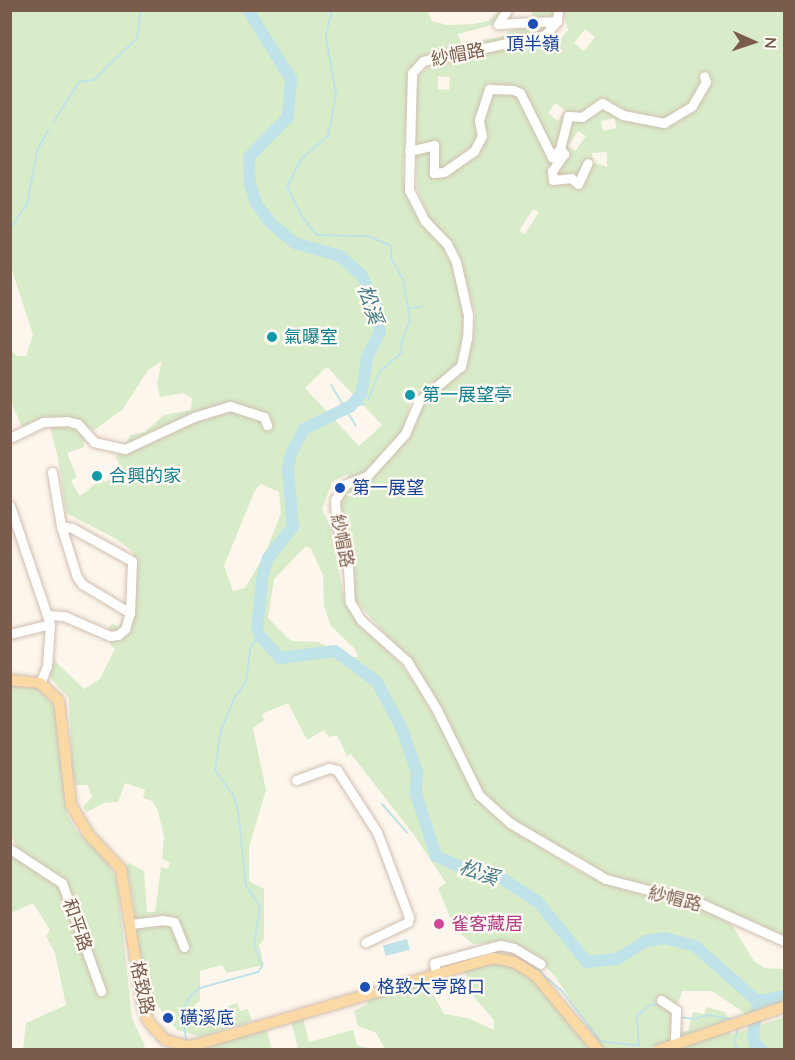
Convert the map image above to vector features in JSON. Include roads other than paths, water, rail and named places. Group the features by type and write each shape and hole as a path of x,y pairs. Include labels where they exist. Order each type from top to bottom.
{"main road":[{"path":"10,680 40,683"},
{"name":"格致路","path":"40,683 59,701 71,805 84,829 121,869 138,988 148,1021 165,1040 177,1045 202,1043 436,972 458,961 493,958 524,968 546,987 598,1050"},
{"path":"659,1050 782,1008"}],"street":[{"path":"507,10 498,24 557,21 558,10"},
{"name":"紗帽路","path":"557,21 545,35 416,66 409,151 409,190 425,221 447,244 456,262 468,315 467,338 461,366 419,401 405,434 367,476 346,484 335,500 353,612 407,662 436,708 479,795 510,823 606,879 702,904 784,941"},
{"path":"409,151 434,145 434,173 444,172 474,151 482,136 479,120 489,89 520,93 552,157 560,149 568,116 582,117 603,103 623,115 664,123 692,106 706,82 704,75"},
{"path":"560,149 564,154 552,171 553,180 571,178 578,184 588,163"},
{"path":"10,438 43,422 67,421 78,424 94,442 125,449 194,417 230,406 252,411 264,417 267,425"},
{"path":"52,472 61,526 82,584 130,613"},
{"path":"10,506 49,620 47,666 40,683"},
{"path":"10,634 64,616 110,636 118,635 125,629 130,613 132,561 72,528 61,526"},
{"path":"296,780 329,768 337,770 378,832 409,917 408,922 366,942"},
{"name":"和平路","path":"10,849 62,883 100,991"},
{"path":"130,924 162,920 174,922 184,947"},
{"path":"458,961 500,945 514,948 541,964"},
{"path":"661,1000 676,1010 675,1045"}],"water":[{"path":"407,939 410,950 386,956 383,945"}],"waterway":[{"path":"53,123 79,82 94,80 137,38 141,10"},
{"name":"松溪","path":"248,10 291,79 288,117 249,157 250,184 256,203 272,224 295,243 340,256 362,276 380,316 380,332 367,358 361,394 351,406 304,429 291,453 288,469 293,527 268,558 263,573 257,629 260,636 280,658 335,651 377,682 402,729 417,772 416,794 436,856 468,870 498,876 538,902 587,962 617,959 646,941 665,938 695,946 757,1001 784,996"},
{"path":"332,10 326,37 336,94 328,136 301,159 287,187 302,217 317,235 368,236 391,246 391,258 403,280 410,320 401,344 402,352 379,373 368,400"},
{"path":"10,229 27,204 37,151 48,130"},
{"path":"411,308 423,306"},
{"name":"松溪","path":"331,385 356,426"},
{"path":"351,406 365,404"},
{"name":"松溪","path":"186,1040 183,1010 190,997 200,988 258,972 262,966 254,944 260,906 246,886 238,811 233,795 215,770 220,733 233,700 246,682 250,647 260,636"},
{"path":"382,804 407,833"},
{"path":"509,951 529,963 562,991 600,1041 639,1046 637,1016 651,1004 662,1006"},
{"path":"757,1007 753,1034 755,1044 762,1050"},
{"path":"680,1017 693,1019 708,1015 735,1020"},
{"path":"738,1028 734,1044 739,1050"}],"place":[{"name":"頂半嶺","path":"533,24"},
{"name":"氣曝室","path":"272,337"},
{"name":"第一展望亭","path":"410,395"},
{"name":"合興的家","path":"97,476"},
{"name":"第一展望","path":"340,488"},
{"name":"雀客藏居","path":"439,924"},
{"name":"格致大亨路口","path":"365,987"},
{"name":"磺溪底","path":"168,1018"}]}
